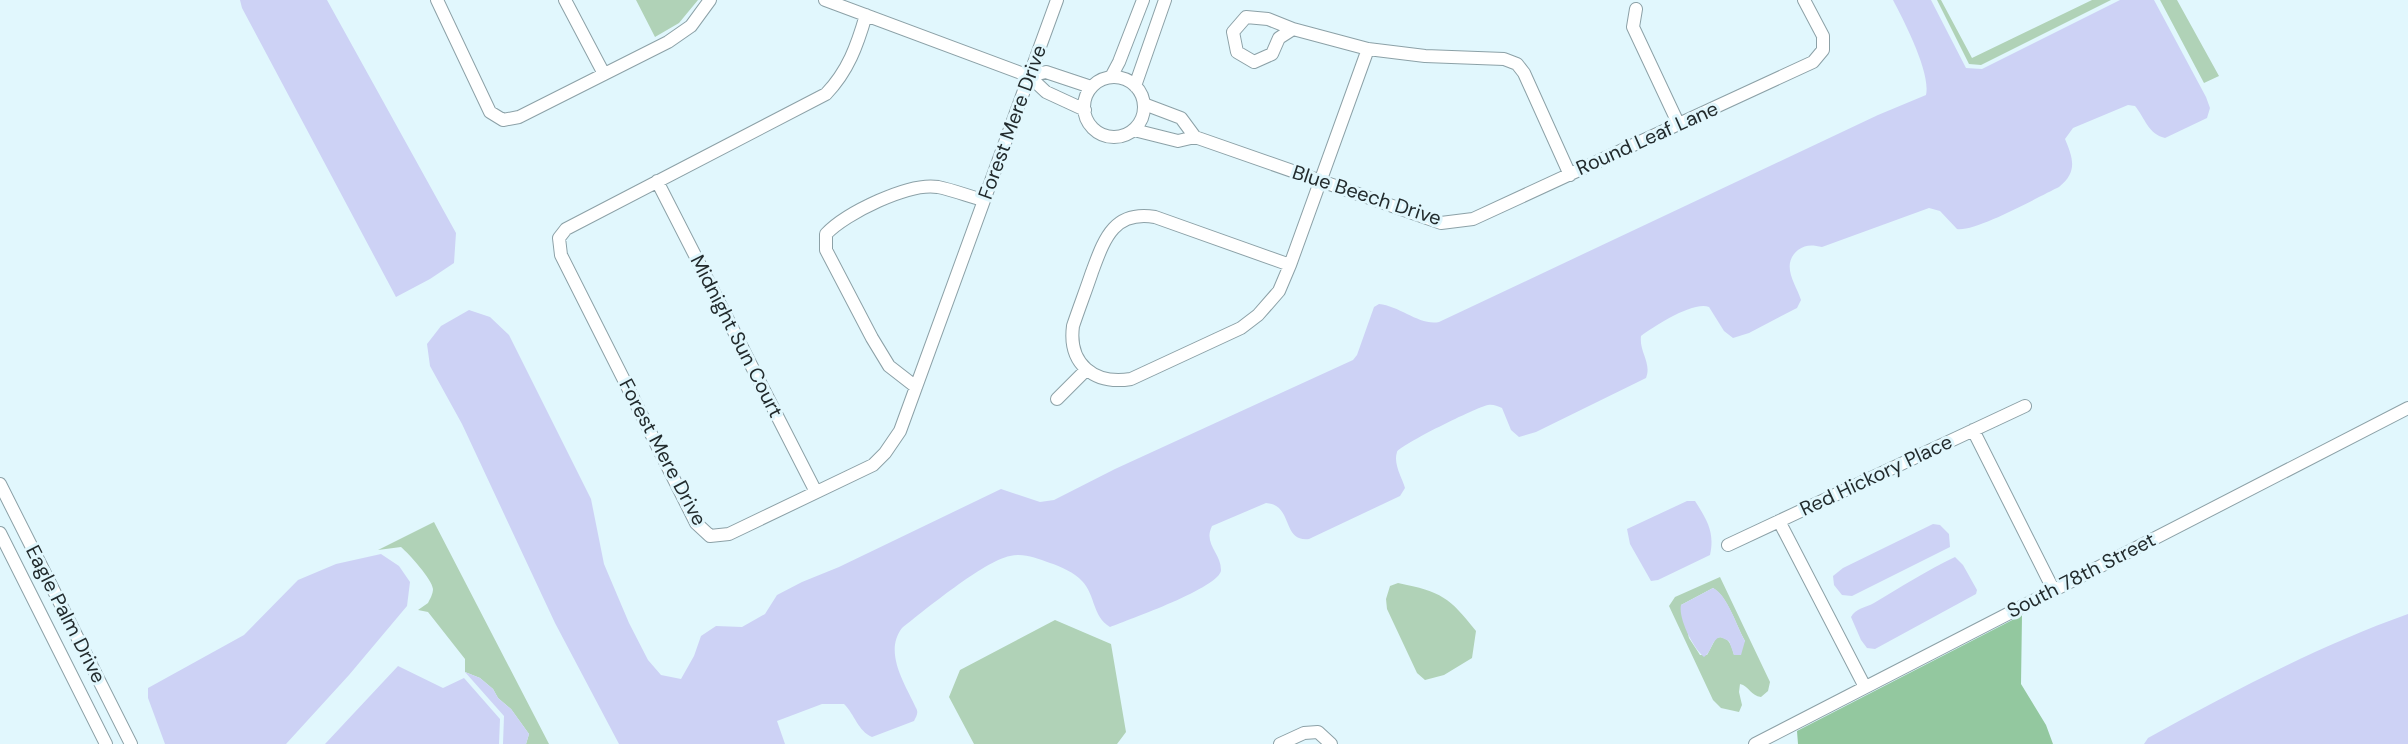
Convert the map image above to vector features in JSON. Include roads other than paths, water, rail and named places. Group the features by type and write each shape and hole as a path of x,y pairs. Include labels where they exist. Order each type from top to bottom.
{"street":[{"path":"437,0 490,112 502,120 519,117 668,42 691,26 710,0"},
{"path":"565,0 604,74"},
{"path":"825,0 1029,76 1046,92 1084,110"},
{"name":"Forest Mere Drive","path":"866,15 853,57 840,80 826,94 566,229 559,238 566,266 696,523 710,536 729,534 873,465 885,453 900,431 1057,0"},
{"path":"1111,77 1143,0"},
{"path":"1135,86 1165,0"},
{"name":"Round Leaf Lane","path":"1293,29 1280,38 1272,54 1254,62 1237,52 1233,32 1246,18 1268,19 1293,29 1368,49 1425,56 1504,59 1517,64 1524,73 1570,175 1813,62 1823,50 1823,36 1804,0"},
{"path":"1636,9 1633,27 1679,125"},
{"path":"1290,265 1155,217 1134,216 1123,220 1105,239 1073,326 1071,338 1073,348 1086,370 1104,380 1131,379 1241,328 1258,315 1279,291 1290,265 1368,49"},
{"path":"1029,76 1046,72 1092,87"},
{"path":"1111,77 1120,78 1135,86 1144,104 1140,123 1134,130 1117,137 1108,136 1092,127 1084,110 1092,87 1111,77"},
{"name":"Blue Beech Drive","path":"1144,104 1181,118 1195,137"},
{"name":"Blue Beech Drive","path":"1134,130 1178,141 1195,137 1441,223 1473,219 1570,175"},
{"name":"Midnight Sun Court","path":"657,181 816,492"},
{"path":"916,387 889,366 872,338 826,250 826,234 838,222 904,189 936,186 983,200"},
{"path":"1057,399 1086,370"},
{"name":"Red Hickory Place","path":"1728,545 2025,406"},
{"name":"South 78th Street","path":"1755,744 2408,408"},
{"path":"1972,430 2053,589"},
{"name":"Eagle Palm Drive","path":"0,484 131,744"},
{"path":"1779,520 1865,687"},
{"name":"Eagle Palm Drive","path":"0,533 106,744"},
{"path":"1280,744 1304,733 1318,732 1331,744"}],"water":[{"path":"240,0 327,0 456,233 454,263 396,297 242,8"},
{"path":"1893,0 1931,0 1966,68 1982,69 2120,0 2154,0 2206,97 2210,108 2207,118 2165,138 2151,129 2135,106 2128,105 2073,128 2065,139 2072,159 2071,170 2069,176 2059,187 1992,220 1957,229 1940,211 1929,208 1822,247 1813,245 1804,247 1798,250 1790,262 1791,275 1801,300 1797,308 1749,333 1733,338 1724,331 1709,307 1702,306 1684,311 1641,336 1647,362 1646,378 1536,432 1519,437 1511,430 1502,408 1493,405 1481,407 1455,419 1397,452 1397,466 1405,488 1400,496 1309,539 1294,535 1281,510 1275,505 1266,503 1212,526 1211,543 1221,570 1217,577 1191,594 1110,627 1100,617 1090,593 1079,578 1063,568 1025,556 1015,555 999,560 955,587 902,628 897,638 895,658 917,710 917,715 914,721 872,737 863,731 844,704 822,704 777,721 785,744 619,744 555,623 462,424 430,366 427,344 441,326 469,310 490,317 509,335 591,499 604,564 629,623 648,660 661,675 681,679 694,656 701,636 716,626 742,627 765,614 777,595 802,582 839,567 1001,489 1040,502 1054,500 1115,469 1353,360 1357,355 1374,307 1379,304 1395,308 1417,319 1439,322 1878,115 1926,95 1921,61"},
{"path":"1687,501 1695,501 1706,520 1711,533 1710,555 1658,580 1651,581 1630,544 1627,529"},
{"path":"1933,524 1940,525 1949,534 1950,547 1852,596 1842,595 1834,585 1833,576 1843,568"},
{"path":"381,554 399,566 410,582 407,606 349,675 286,744 165,744 148,698 148,688 244,635 298,580 336,564"},
{"path":"1955,557 1963,565 1977,590 1976,594 1875,649 1867,648 1851,617 1853,614"},
{"path":"1713,588 1723,597 1745,641 1741,655 1734,655 1729,641 1720,637 1704,657 1695,647 1687,632 1681,605"},
{"path":"2408,614 2408,744 2144,744 2148,738 2276,671 2341,640"},
{"path":"398,666 443,688 464,678 500,719 499,744 325,744"},
{"path":"465,672 480,678 511,709 529,734 526,744 503,744 504,716"}]}
